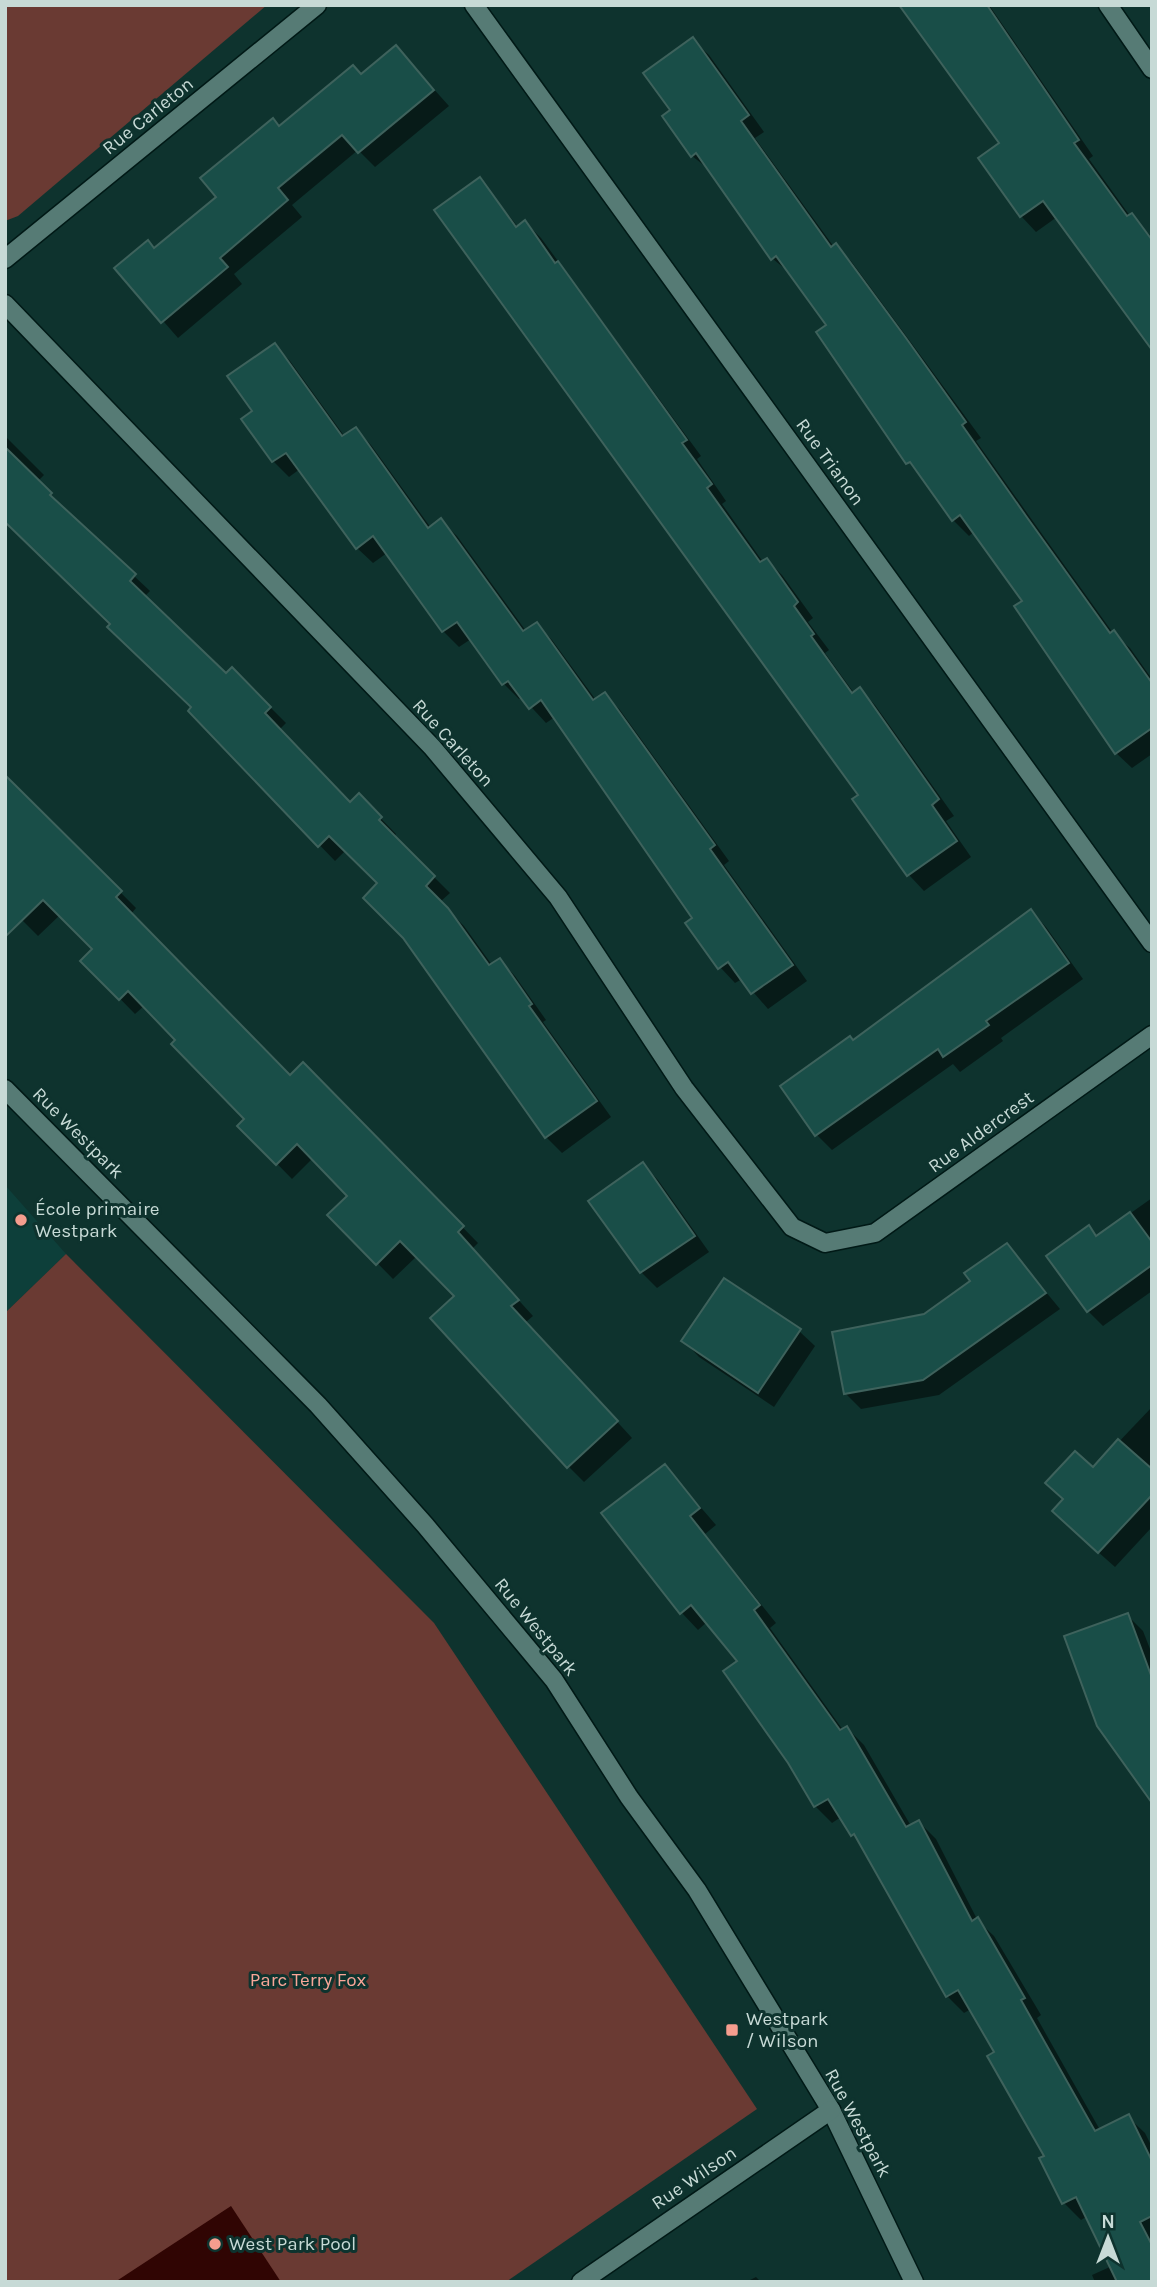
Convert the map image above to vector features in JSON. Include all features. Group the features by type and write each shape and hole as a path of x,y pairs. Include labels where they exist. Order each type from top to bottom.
{"street":[{"name":"Rue Carleton","path":"5,258 317,5"},
{"name":"Rue Trianon","path":"474,5 1152,943"},
{"path":"1108,5 1152,69"},
{"name":"Rue Carleton","path":"5,303 432,747 558,897 684,1088 792,1227 825,1243"},
{"name":"Rue Aldercrest","path":"825,1243 875,1233 1152,1035"},
{"name":"Rue Westpark","path":"5,1090 318,1405 425,1525 554,1680 629,1797 697,1890 831,2110 914,2282"},
{"name":"Rue Wilson","path":"581,2282 831,2110"}],"shaded area":[{"name":"École primaire Westpark","path":"5,1185 66,1254 5,1313"},
{"name":"West Park Pool","path":"231,2206 281,2282 115,2282"}],"green space":[{"path":"5,5 267,5 18,216 5,221"},
{"name":"Parc Terry Fox","path":"66,1254 434,1623 757,2109 506,2282 5,2282 5,1313"}],"building":[{"path":"899,5 987,5 1079,140 1074,143 1127,216 1132,213 1152,240 1152,350 1043,201 1020,217 978,158 999,143"},
{"path":"693,37 749,115 741,121 831,247 836,243 906,338 966,422 962,425 1026,516 1110,633 1114,630 1152,683 1152,728 1115,754 1014,606 1022,601 960,515 952,521 910,462 906,464 816,332 826,325 776,256 771,260 696,153 691,157 662,116 670,110 643,73"},
{"path":"396,45 434,90 358,153 342,135 278,188 288,200 220,258 228,267 161,323 114,268 148,240 154,248 216,197 200,178 273,118 279,126 353,65 361,74"},
{"path":"480,177 516,227 525,220 555,263 558,261 687,440 682,443 712,484 707,488 760,562 767,558 798,602 794,606 814,634 811,636 852,693 860,687 939,799 932,805 957,841 907,876 852,799 858,795 434,210"},
{"path":"275,343 342,436 356,427 428,528 441,518 523,631 537,622 593,700 605,692 715,845 710,849 793,965 751,994 728,962 718,969 685,923 692,918 541,700 529,709 508,681 502,685 457,622 442,632 373,536 356,549 286,453 272,462 241,419 252,411 227,376"},
{"path":"5,447 52,493 50,495 136,574 130,581 226,673 232,667 271,707 265,713 350,802 359,793 382,817 379,820 435,876 426,886 448,908 489,965 500,958 532,1004 529,1006 597,1101 545,1138 403,938 363,898 377,883 329,836 318,847 188,711 191,707 107,627 110,624 5,522"},
{"path":"5,775 122,891 116,897 290,1075 303,1062 464,1226 458,1232 519,1300 511,1306 618,1421 567,1468 430,1318 454,1296 400,1241 376,1265 327,1215 347,1196 297,1144 276,1165 237,1126 244,1119 171,1044 175,1040 128,991 119,1000 80,961 92,949 43,900 5,937"},
{"path":"1031,909 1069,963 986,1021 989,1025 943,1057 938,1049 815,1136 780,1086 850,1036 853,1040"},
{"path":"643,1162 695,1236 640,1273 588,1201"},
{"path":"1130,1212 1152,1242 1152,1265 1087,1312 1046,1256 1089,1225 1096,1236"},
{"path":"1007,1243 1046,1293 923,1380 844,1394 832,1332 924,1314 970,1281 964,1273"},
{"path":"724,1278 801,1329 758,1393 681,1341"},
{"path":"1118,1439 1152,1469 1152,1495 1098,1553 1052,1511 1063,1499 1045,1483 1075,1451 1093,1467"},
{"path":"665,1464 700,1508 690,1516 760,1605 754,1610 840,1730 847,1726 906,1827 919,1820 972,1921 978,1917 1025,1998 1021,2000 1095,2131 1129,2114 1152,2161 1152,2216 1140,2222 1152,2245 1152,2282 1117,2282 1076,2197 1062,2204 1039,2158 1044,2156 987,2056 994,2052 958,1990 946,1997 854,1834 851,1836 828,1799 814,1807 788,1763 723,1671 737,1661 691,1605 680,1614 601,1513"},
{"path":"1128,1613 1152,1678 1152,1803 1097,1726 1064,1636"}],"place":[{"name":"École primaire Westpark","path":"21,1220"},
{"name":"Westpark / Wilson","path":"732,2030"},
{"name":"West Park Pool","path":"215,2244"}]}
